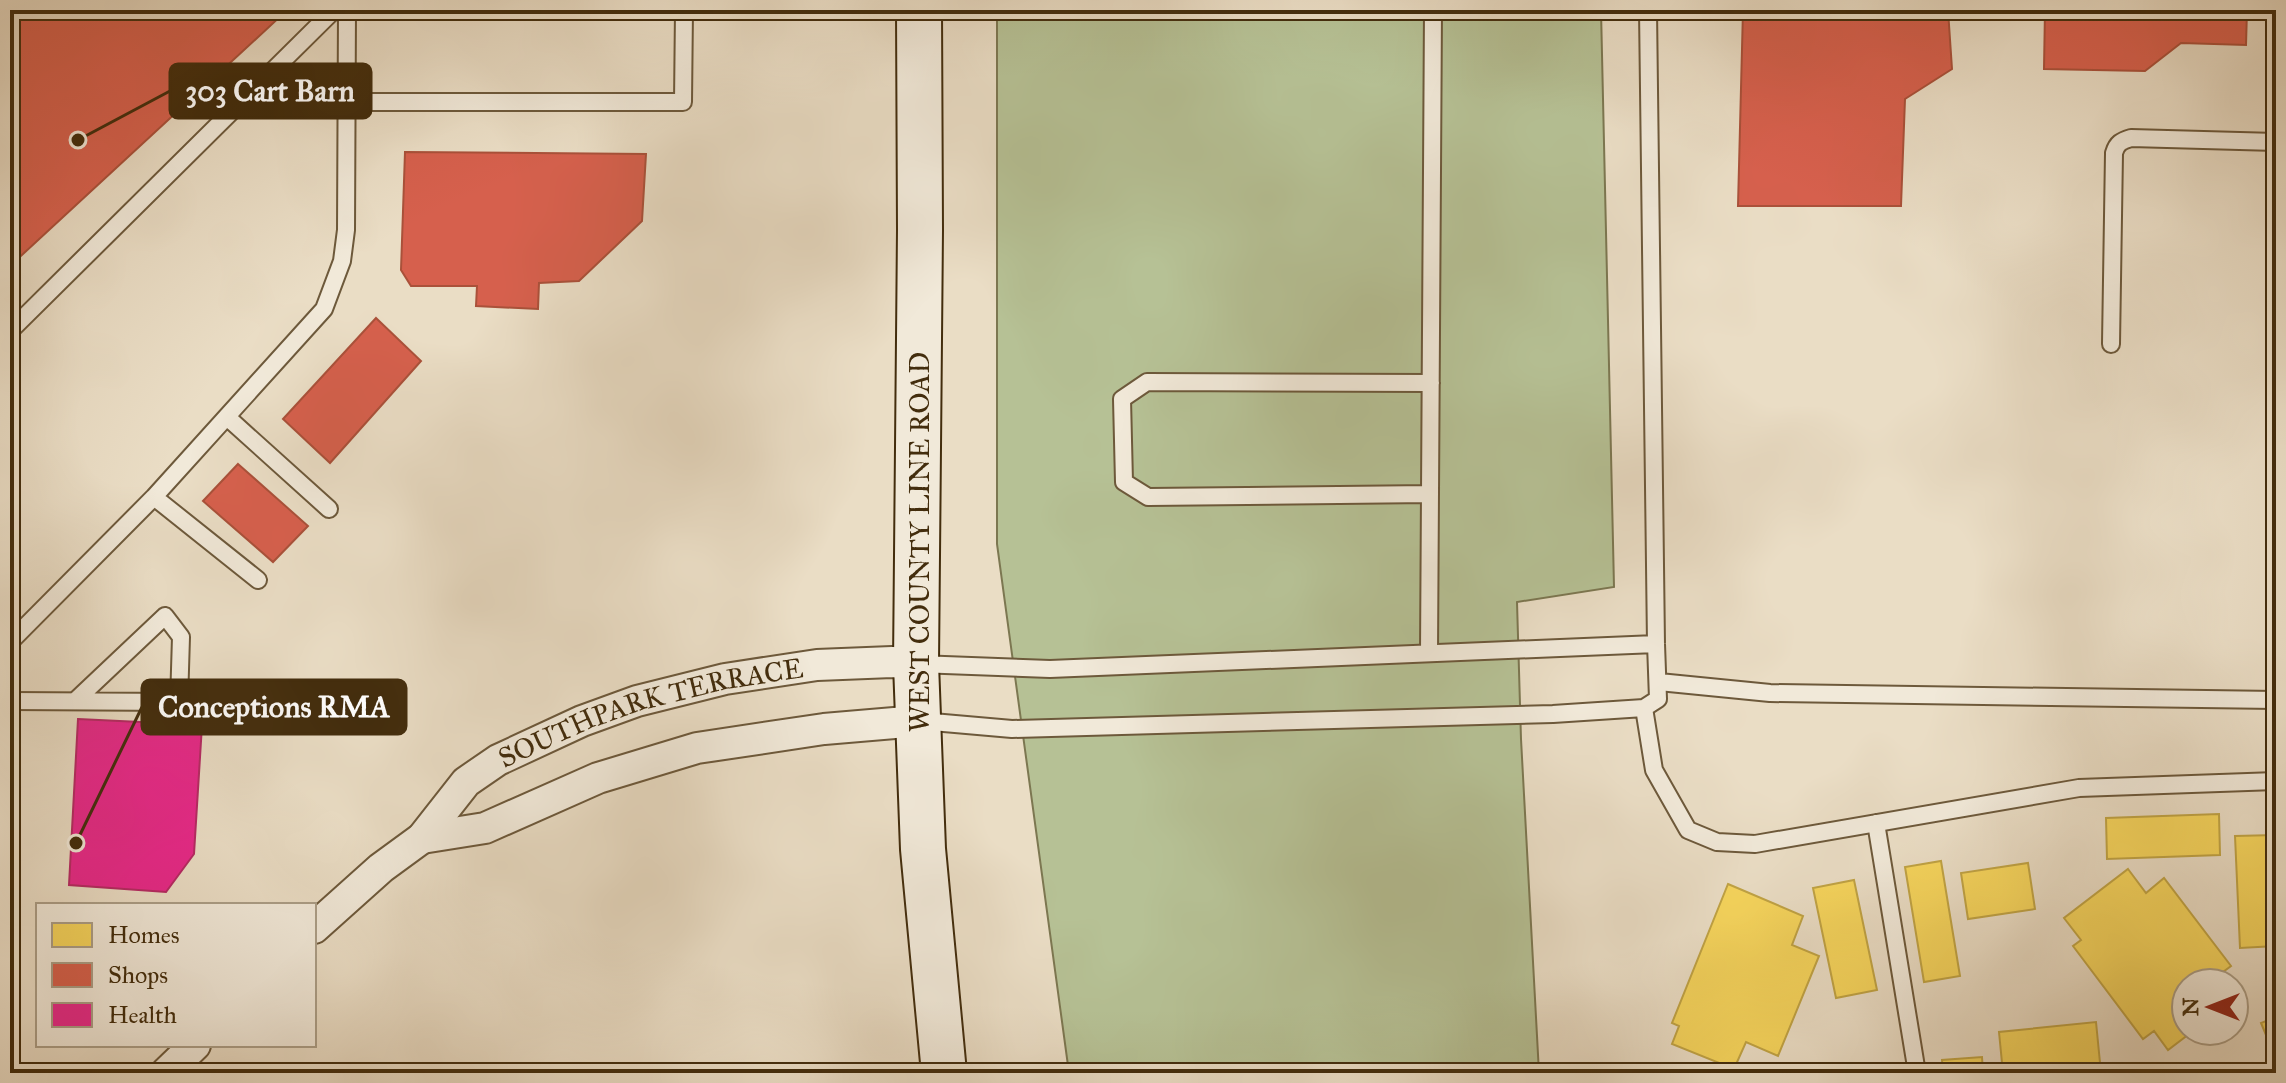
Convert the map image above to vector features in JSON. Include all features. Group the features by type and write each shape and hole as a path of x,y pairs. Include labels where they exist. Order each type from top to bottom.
{"main road":[{"name":"WEST COUNTY LINE ROAD","path":"919,10 916,664 923,849 944,1073"}],"street":[{"name":"SOUTHPARK TERRACE","path":"316,926 381,868 422,838 466,782 498,760 582,721 637,701 725,679 817,665 916,664"},
{"name":"SOUTHPARK TERRACE","path":"422,838 485,828 598,778 697,748 824,729 918,721"},
{"path":"166,1073 193,1047"}],"lane":[{"path":"10,331 334,10"},
{"path":"10,642 154,497 324,309 342,261 346,230 347,10"},
{"path":"347,102 683,102 684,10"},
{"path":"1429,653 1433,10"},
{"path":"918,721 1012,729 1553,714 1644,708 1658,699 1648,10"},
{"path":"2111,344 2116,146 2131,138 2276,142"},
{"path":"1430,494 1148,497 1124,482 1122,399 1147,382 1431,383"},
{"path":"227,417 329,509"},
{"path":"154,497 258,580"},
{"path":"10,701 179,702 181,637 165,616 75,701"},
{"path":"916,664 1050,669 1656,644"},
{"path":"1659,682 1770,693 2276,700"},
{"path":"1644,708 1654,770 1688,830 1717,842 1755,844 2079,788 2276,781"},
{"path":"1876,823 1917,1073"}],"green space":[{"path":"997,10 1601,10 1614,587 1517,602 1539,1073 1069,1073 997,544"}],"building: Homes":[{"path":"2219,814 2220,855 2107,859 2106,818"},
{"path":"2276,835 2276,946 2240,948 2235,836"},
{"path":"1941,861 1960,976 1924,982 1905,867"},
{"path":"2028,863 2035,909 1968,919 1961,873"},
{"path":"2128,869 2146,893 2164,878 2231,966 2170,967 2172,1047 2168,1050 2154,1031 2143,1039 2073,946 2081,940 2064,918"},
{"path":"1854,880 1877,990 1836,998 1813,888"},
{"path":"1728,884 1803,916 1792,945 1819,956 1778,1056 1746,1042 1734,1069 1672,1044 1679,1026 1672,1023"},
{"path":"2276,1017 2276,1059 2261,1023"},
{"path":"2096,1022 2101,1073 2003,1073 1999,1032"},
{"path":"1982,1057 1983,1073 1943,1073 1942,1060"},
{"path":"2223,1064 2226,1073 2196,1073"}],"building: Shops":[{"path":"10,10 280,10 283,14 10,266"},
{"path":"1743,10 1948,10 1952,69 1905,99 1901,206 1738,206"},
{"path":"2045,10 2247,10 2246,45 2181,43 2145,71 2044,69"},
{"path":"405,152 646,154 642,221 579,281 539,283 538,309 476,306 477,286 411,286 401,270"},
{"path":"376,318 421,361 330,463 283,419"},
{"path":"238,464 308,526 273,562 203,501"}],"building: Health":[{"path":"78,719 202,725 194,854 166,892 69,885"}],"place":[{"name":"303 Cart Barn","path":"78,140"},
{"name":"Conceptions RMA","path":"76,843"}]}
